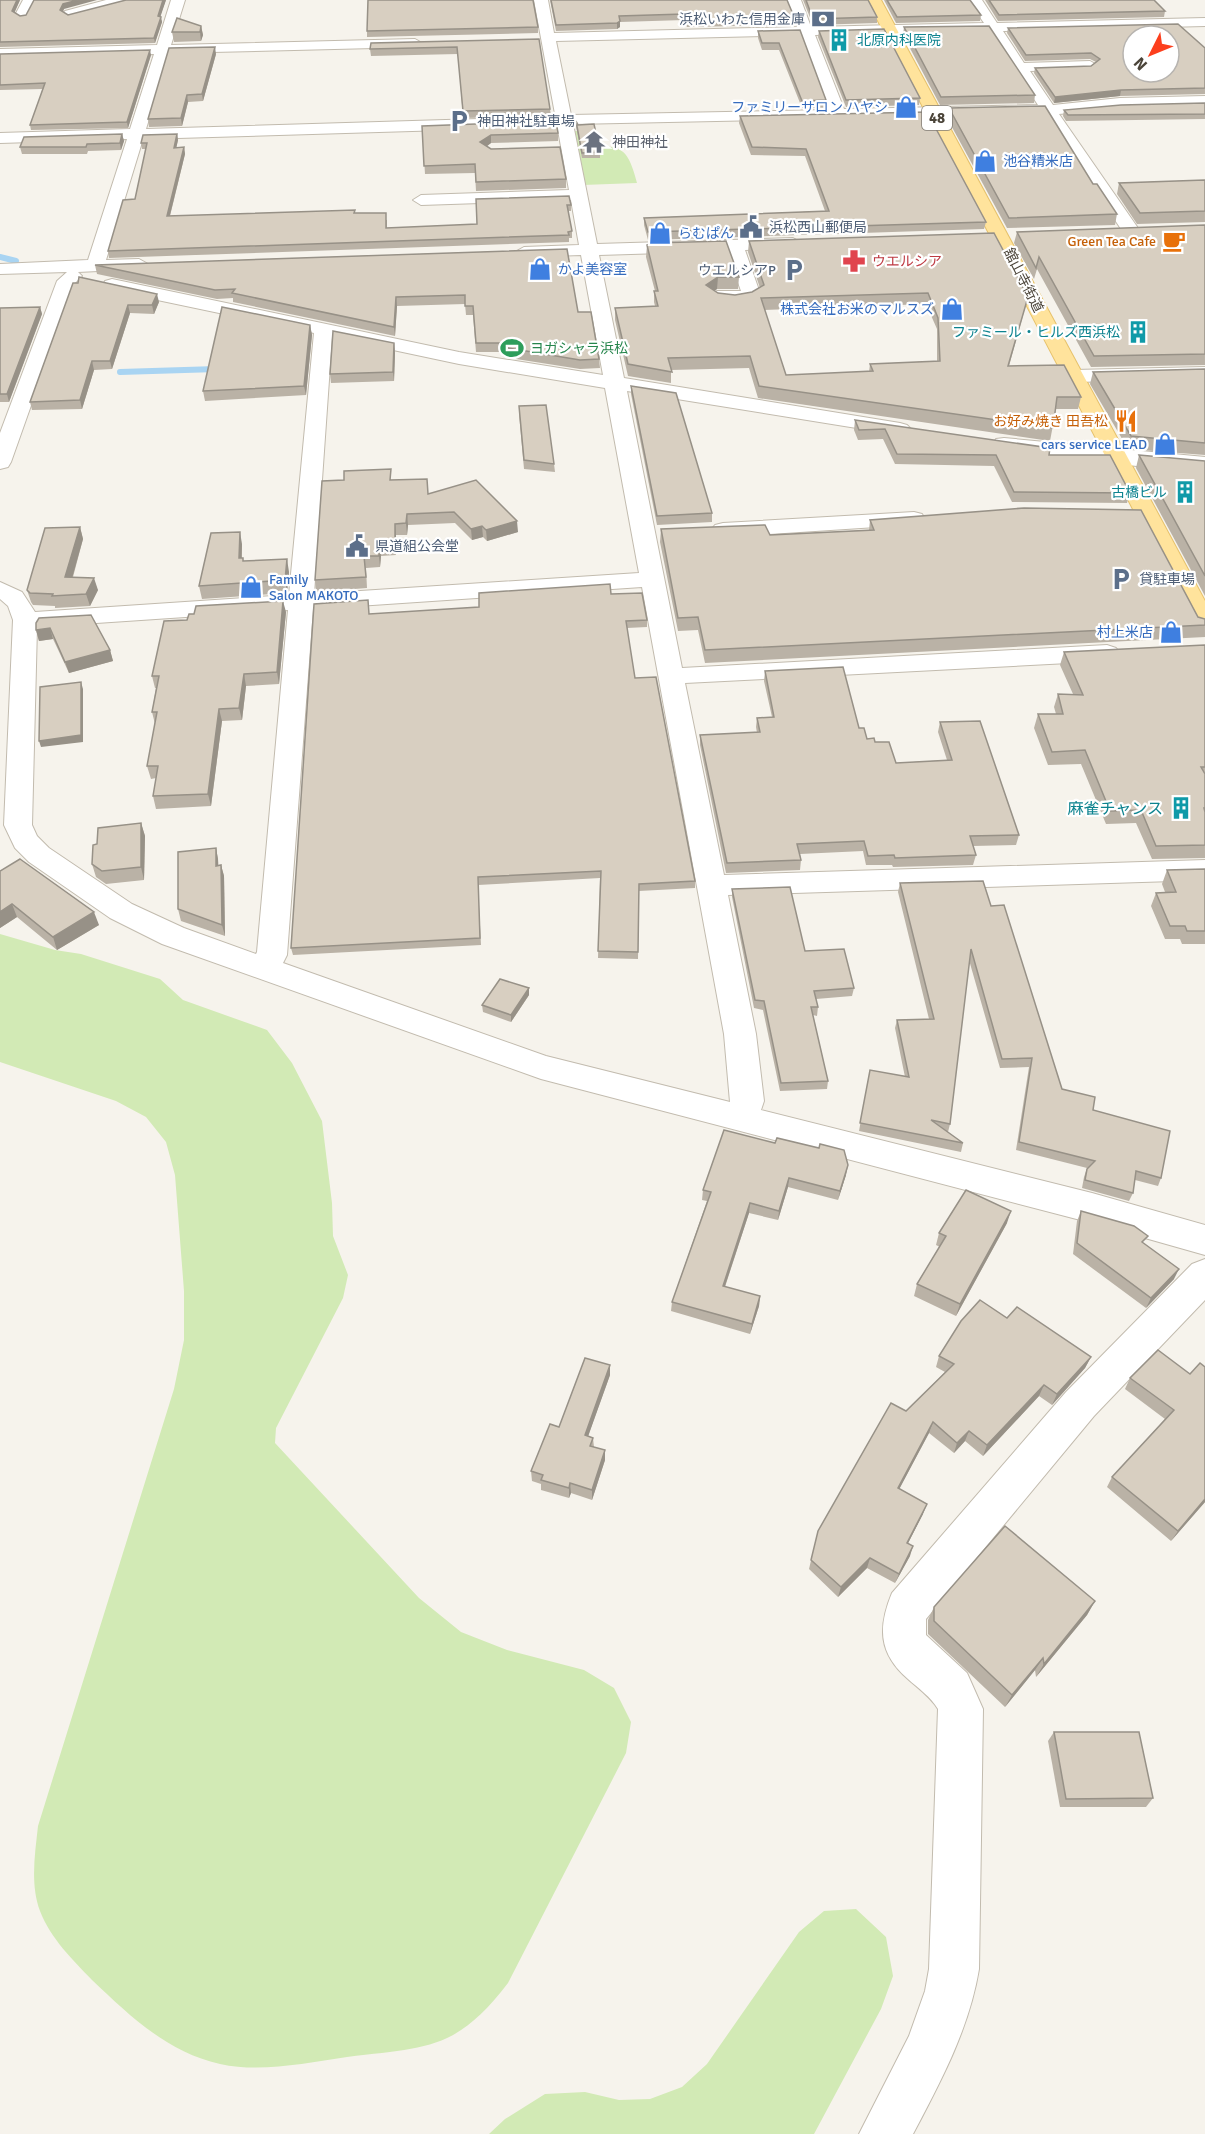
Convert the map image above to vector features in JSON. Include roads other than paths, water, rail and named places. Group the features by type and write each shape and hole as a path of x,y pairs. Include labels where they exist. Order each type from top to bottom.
{"main road":[{"name":"舘山寺街道","path":"874,0 934,112 991,236 1074,376 1117,458 1135,513 1205,624"}],"street":[{"path":"22,15 30,0"},
{"path":"70,14 121,0"},
{"path":"95,266 178,0"},
{"path":"541,0 545,38 561,121 570,148 615,382 656,533 653,579 740,1034 747,1101 741,1118"},
{"path":"794,0 838,113"},
{"path":"975,0 1048,109 1123,231 1152,230"},
{"path":"545,38 1205,22"},
{"path":"0,53 432,42"},
{"path":"1020,67 1090,65"},
{"path":"1163,88 1175,102"},
{"path":"561,121 1048,109 1205,101"},
{"path":"761,115 769,135"},
{"path":"0,138 494,124"},
{"path":"548,148 570,148"},
{"path":"421,200 579,195"},
{"path":"991,236 1024,235"},
{"path":"507,252 812,242"},
{"path":"717,297 752,296 734,245"},
{"path":"67,272 95,266 154,264"},
{"path":"0,269 67,272 327,331 459,358 923,432"},
{"path":"0,462 66,281 67,272"},
{"path":"262,967 272,955 323,334 327,331"},
{"path":"1074,376 1205,373"},
{"path":"981,441 1117,458 1205,464"},
{"path":"703,531 938,517"},
{"path":"25,620 653,579"},
{"path":"0,589 17,600 23,609 25,620 18,825 25,841 39,855 121,911 173,936 541,1067 1092,1208 1205,1240"},
{"path":"672,676 1135,651"},
{"path":"711,885 1205,870"},
{"path":"885,2134 941,2024 951,1997 955,1945 962,1721 958,1702 946,1685 903,1640 901,1623 907,1608 1080,1404 1205,1275"}],"waterway":[{"path":"0,257 16,261"},
{"path":"120,372 217,369"}],"place":[{"name":"浜松いわた信用金庫","path":"823,19"},
{"name":"北原内科医院","path":"839,40"},
{"name":"ファミリーサロン ハヤシ","path":"906,107"},
{"name":"神田神社駐車場","path":"459,121"},
{"name":"神田神社","path":"594,142"},
{"name":"池谷精米店","path":"985,161"},
{"name":"浜松西山郵便局","path":"751,227"},
{"name":"らむぱん","path":"660,233"},
{"name":"Green Tea Cafe","path":"1174,241"},
{"name":"ウエルシア","path":"854,261"},
{"name":"かよ美容室","path":"540,269"},
{"name":"ウエルシアP","path":"794,270"},
{"name":"株式会社お米のマルスズ","path":"952,309"},
{"name":"ファミール・ヒルズ西浜松","path":"1138,332"},
{"name":"ヨガシャラ浜松","path":"512,348"},
{"name":"お好み焼き 田吾松","path":"1126,421"},
{"name":"cars service LEAD","path":"1165,444"},
{"name":"古橋ビル","path":"1185,492"},
{"name":"県道組公会堂","path":"357,546"},
{"name":"貸駐車場","path":"1121,579"},
{"name":"Family Salon MAKOTO","path":"251,587"},
{"name":"村上米店","path":"1171,632"},
{"name":"麻雀チャンス","path":"1181,808"}]}
